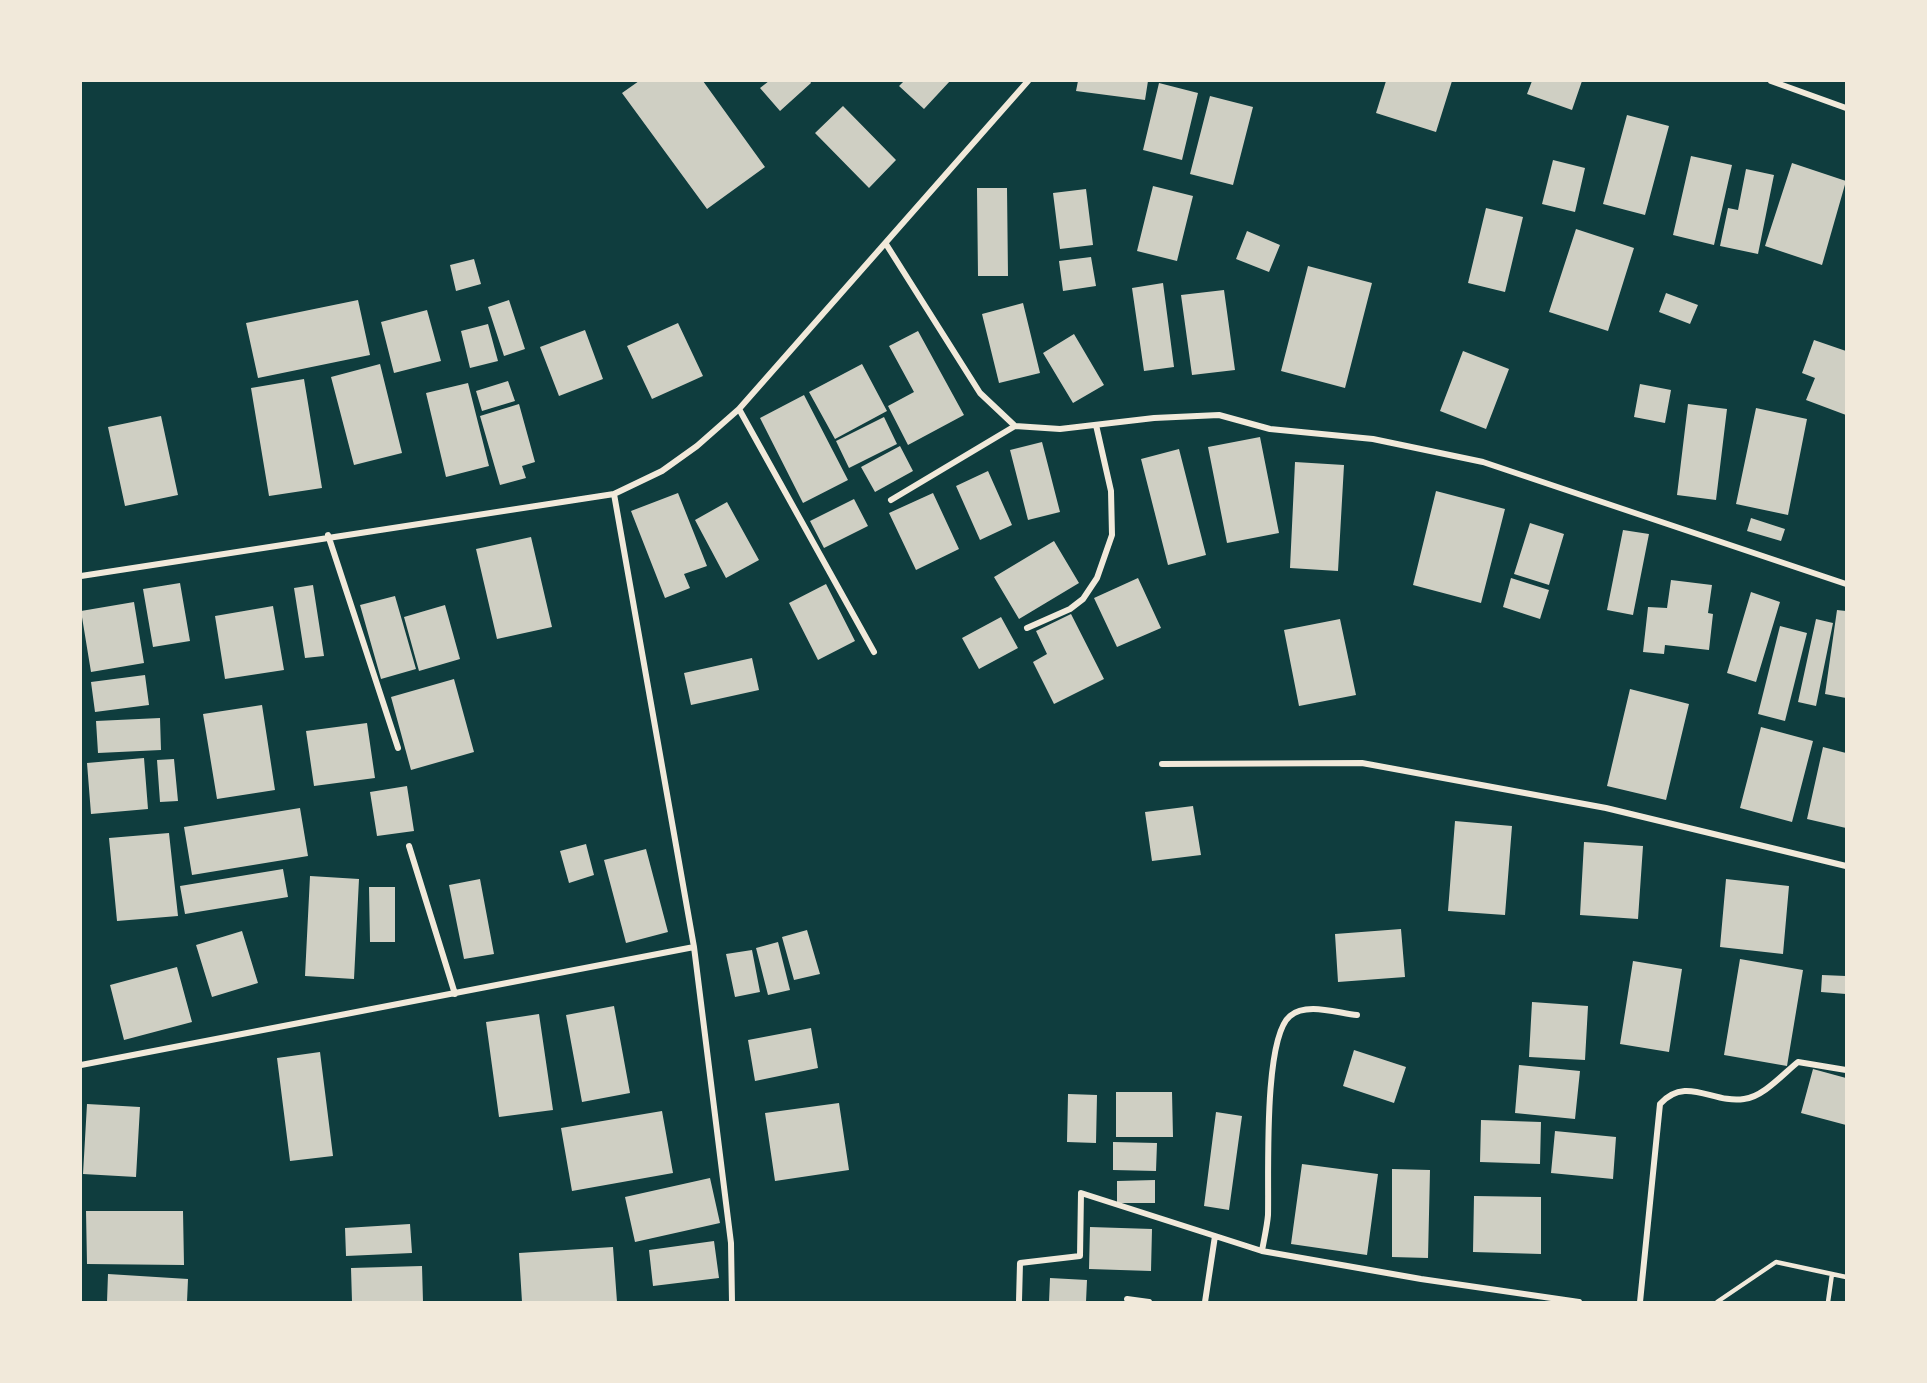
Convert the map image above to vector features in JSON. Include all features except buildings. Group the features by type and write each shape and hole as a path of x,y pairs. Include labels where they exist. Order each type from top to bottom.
{"street":[{"path":"81,575 614,494 662,471 698,446 739,409 771,369 886,244 1028,81"},
{"path":"1772,81 1846,108"},
{"path":"886,244 980,393 1015,426"},
{"path":"739,409 874,652"},
{"path":"891,500 1015,426 1060,429 1219,415 1270,429 1373,440 1483,462 1846,584"},
{"path":"1028,628 1070,609 1083,600 1097,578 1112,535 1111,491 1096,425"},
{"path":"614,494 694,947 731,1244 732,1302"},
{"path":"328,536 398,748"},
{"path":"1162,764 1362,763 1606,808 1846,866"},
{"path":"410,846 455,994"},
{"path":"81,1065 694,947"},
{"path":"1262,1251 1268,1219 1271,1079 1280,1032 1289,1016 1304,1008 1357,1015"},
{"path":"1640,1302 1660,1104 1668,1094 1684,1090 1744,1100 1778,1080 1798,1062 1846,1070"},
{"path":"1019,1301 1020,1263 1080,1256 1081,1193 1262,1251 1421,1279 1579,1302"},
{"path":"1205,1302 1215,1236"},
{"path":"1127,1299 1149,1302"}],"lane":[{"path":"1717,1302 1776,1262 1846,1277"},
{"path":"1828,1302 1832,1274"}]}
